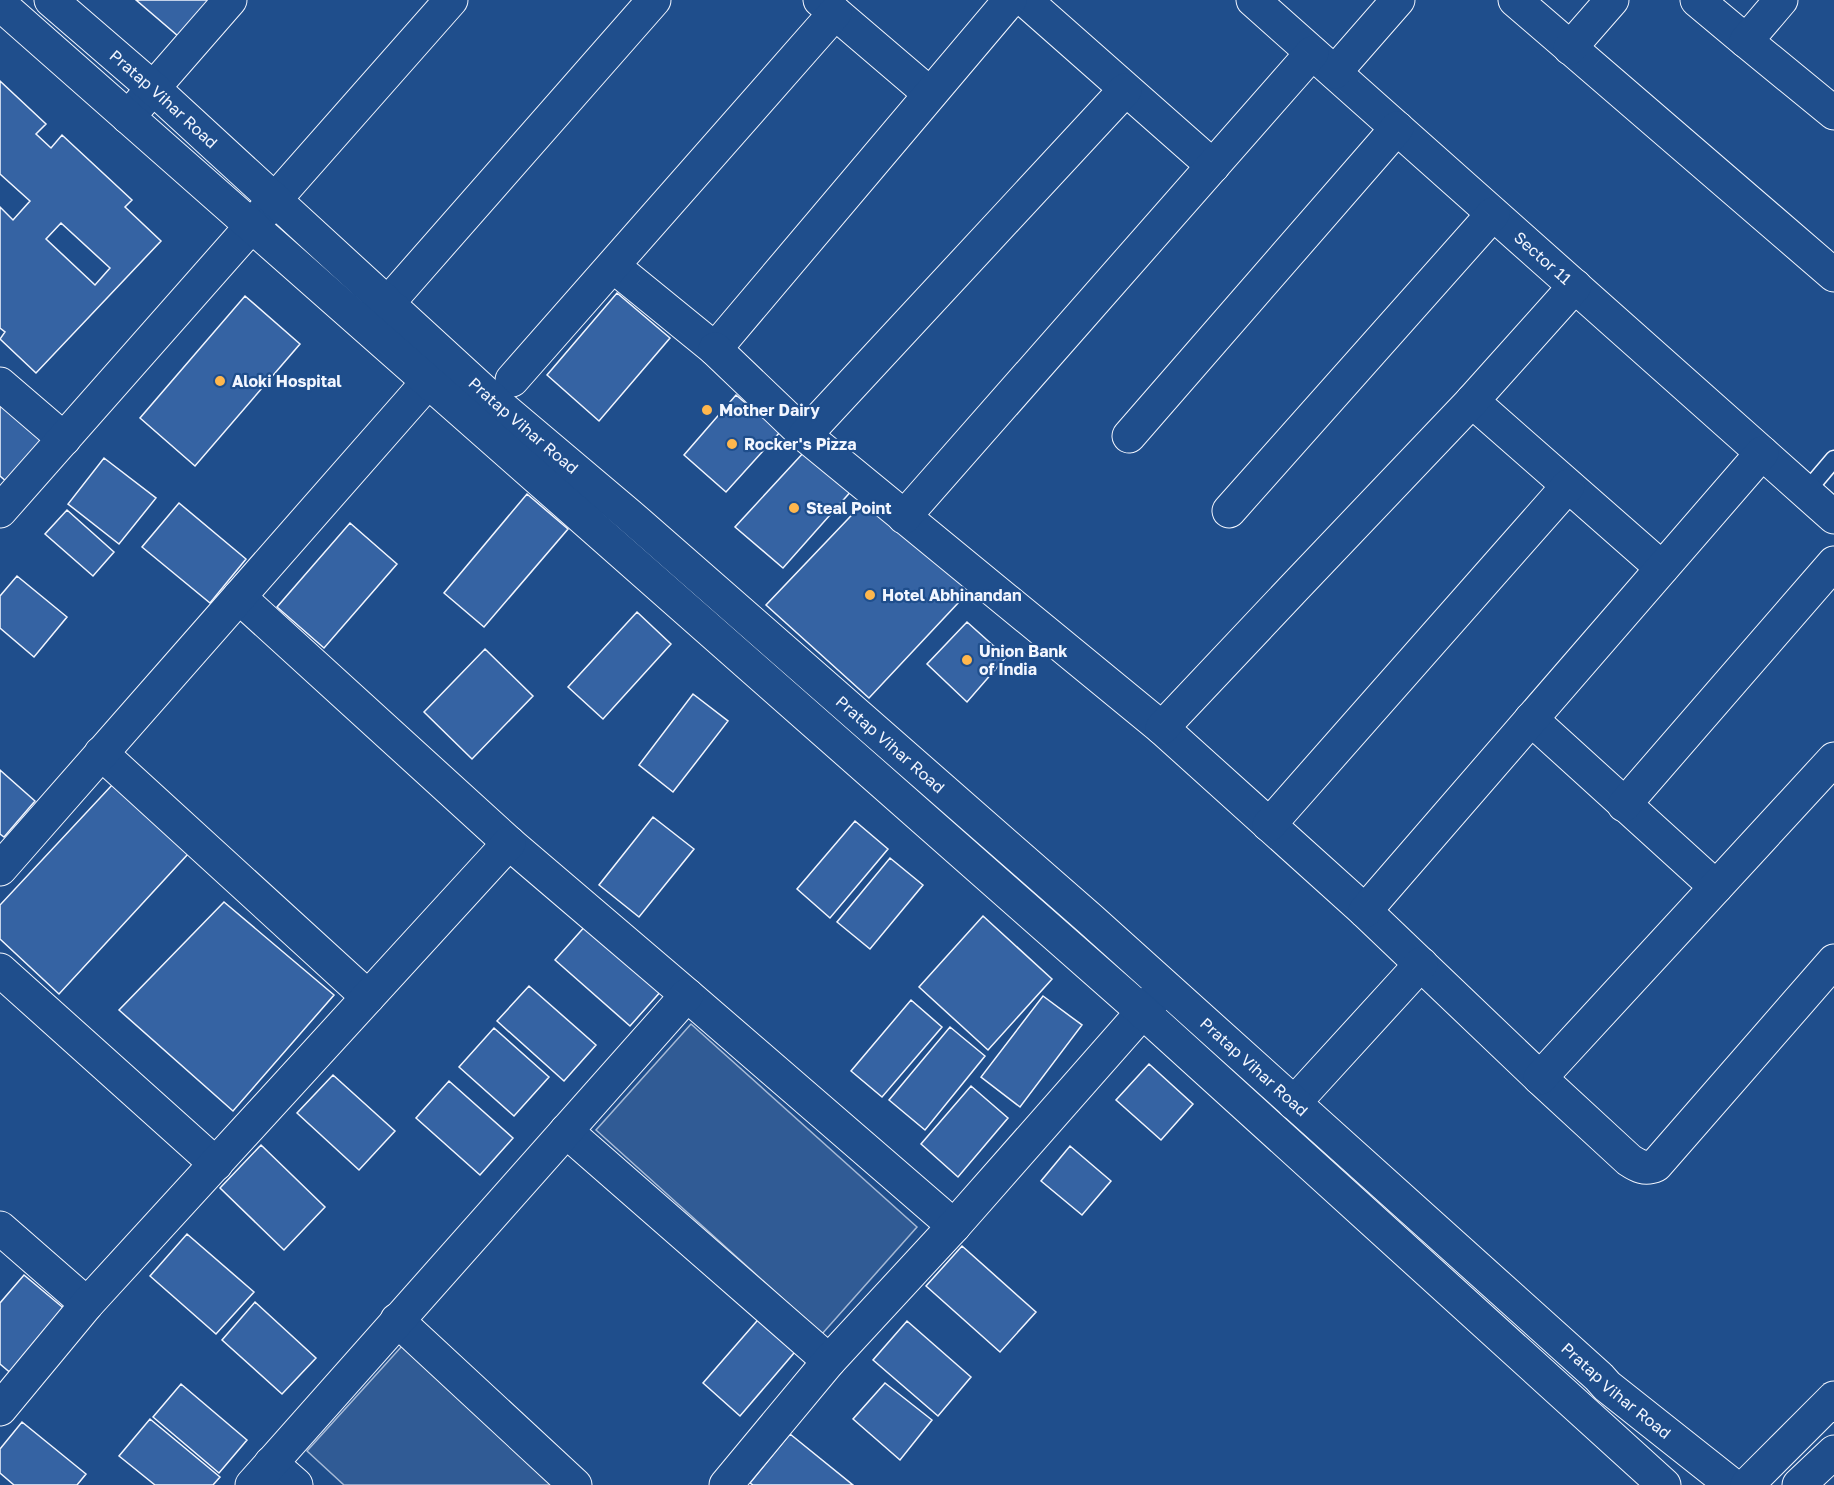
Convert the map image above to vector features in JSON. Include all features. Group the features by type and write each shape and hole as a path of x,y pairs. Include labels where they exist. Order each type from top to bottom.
{"street":[{"name":"Pratap Vihar Road","path":"51,0 153,88 494,402 1142,1011 1664,1485"},
{"path":"128,117 230,0"},
{"path":"0,511 451,0"},
{"path":"387,304 654,0"},
{"path":"715,349 1010,0"},
{"path":"1025,0 1213,166"},
{"name":"Sector 11","path":"1253,0 1834,517"},
{"path":"904,517 1213,166 1323,63 1398,0"},
{"path":"1515,0 1834,276"},
{"path":"1570,48 1612,0"},
{"path":"1697,0 1834,113"},
{"path":"1746,41 1781,0"},
{"name":"Pratap Vihar Road","path":"0,4 428,382 494,402 629,515 1165,986 1607,1386 1732,1485"},
{"path":"494,402 613,266 828,6 930,94"},
{"path":"805,435 1125,90"},
{"path":"1129,436 1397,128"},
{"path":"1229,511 1493,214"},
{"path":"613,266 715,349 805,435 1162,729 1365,910 1540,1078 1629,1160 1641,1167 1649,1168 1656,1165 1834,961"},
{"path":"1162,729 1473,401 1575,286"},
{"path":"0,868 428,382"},
{"path":"0,384 64,439"},
{"path":"1473,401 1662,568"},
{"path":"1365,910 1762,453"},
{"path":"1269,825 1568,486"},
{"path":"1624,805 1834,563"},
{"path":"239,597 508,843 954,1226"},
{"path":"1531,720 1716,888"},
{"path":"101,753 368,997"},
{"path":"1540,1078 1834,759"},
{"path":"0,1409 87,1304 508,843"},
{"path":"1294,1103 1421,964"},
{"path":"0,970 216,1164"},
{"path":"726,1485 829,1361 954,1226 1165,986"},
{"path":"296,1485 261,1474 687,995"},
{"path":"566,1131 829,1361"},
{"path":"0,1228 87,1304"},
{"path":"397,1320 575,1485"},
{"path":"1747,1485 1834,1398"},
{"path":"1799,1485 1834,1452"}],"lane":[{"path":"1806,492 1834,459"}],"shaded area":[{"path":"691,1024 917,1227 822,1334 596,1130"},
{"path":"402,1346 556,1485 344,1485 307,1451"}],"building":[{"path":"136,0 222,0 185,42"},
{"path":"0,81 46,124 36,134 51,148 62,135 132,200 125,207 161,241 36,373 0,339 5,332 0,328 0,207 13,220 30,201 0,174","holes":["61,223 110,268 95,285 46,239"]},
{"path":"617,293 670,338 599,421 547,375"},
{"name":"Aloki Hospital","path":"245,296 300,344 195,466 140,418"},
{"path":"0,394 48,437 7,482 0,476"},
{"name":"Rocker's Pizza","path":"736,395 780,432 726,492 684,455"},
{"name":"Steal Point","path":"805,451 853,489 783,568 735,527"},
{"path":"104,458 156,498 119,544 68,504"},
{"path":"527,494 568,529 484,627 444,593"},
{"name":"Hotel Abhinandan","path":"868,498 974,586 869,698 766,605"},
{"path":"179,503 246,559 210,603 142,547"},
{"path":"67,510 114,552 93,576 45,534"},
{"path":"350,523 397,564 324,648 277,607"},
{"path":"17,576 67,617 34,657 0,628 0,596"},
{"path":"637,612 671,644 603,719 568,687"},
{"name":"Union Bank of India","path":"967,622 1006,657 967,702 927,664"},
{"path":"485,649 533,696 472,759 424,712"},
{"path":"693,694 728,721 673,792 639,765"},
{"path":"0,770 35,801 4,837 0,834"},
{"path":"113,784 188,854 59,994 0,939 0,905"},
{"path":"653,817 694,849 639,917 599,885"},
{"path":"855,821 888,849 830,918 797,889"},
{"path":"890,858 923,885 870,949 837,922"},
{"path":"224,902 334,995 233,1111 119,1010"},
{"path":"983,916 1052,979 988,1050 919,987"},
{"path":"587,924 662,990 630,1026 555,960"},
{"path":"529,986 596,1045 564,1081 497,1021"},
{"path":"1043,996 1082,1025 1020,1107 981,1077"},
{"path":"911,1000 942,1027 882,1097 851,1071"},
{"path":"950,1027 985,1056 925,1130 889,1100"},
{"path":"494,1028 549,1077 514,1116 459,1067"},
{"path":"1149,1064 1193,1104 1161,1140 1116,1100"},
{"path":"333,1075 395,1131 359,1170 297,1113"},
{"path":"449,1081 513,1138 480,1175 416,1118"},
{"path":"971,1086 1008,1118 958,1177 921,1144"},
{"path":"261,1145 325,1207 284,1250 220,1188"},
{"path":"1070,1146 1111,1181 1082,1215 1041,1181"},
{"path":"187,1234 254,1292 216,1334 150,1276"},
{"path":"962,1246 1036,1312 1000,1352 926,1286"},
{"path":"24,1275 67,1311 13,1375 0,1364 0,1303"},
{"path":"255,1302 316,1358 282,1394 222,1340"},
{"path":"763,1314 800,1346 740,1416 703,1383"},
{"path":"907,1321 971,1377 938,1416 873,1360"},
{"path":"885,1383 932,1420 900,1460 853,1419"},
{"path":"181,1384 247,1440 219,1473 153,1417"},
{"path":"150,1419 220,1477 213,1485 155,1485 119,1456"},
{"path":"22,1422 86,1474 77,1485 14,1485 0,1473 0,1449"},
{"path":"790,1434 853,1485 753,1485 750,1483"}],"place":[{"name":"Aloki Hospital","path":"220,381"},
{"name":"Mother Dairy","path":"707,410"},
{"name":"Rocker's Pizza","path":"732,444"},
{"name":"Steal Point","path":"794,508"},
{"name":"Hotel Abhinandan","path":"870,595"},
{"name":"Union Bank of India","path":"967,660"}]}
